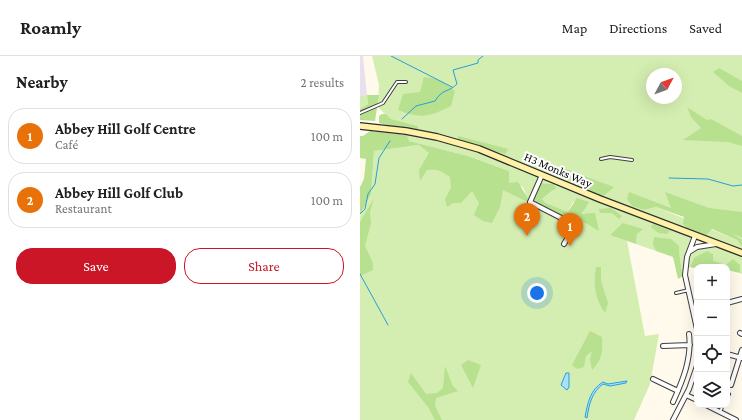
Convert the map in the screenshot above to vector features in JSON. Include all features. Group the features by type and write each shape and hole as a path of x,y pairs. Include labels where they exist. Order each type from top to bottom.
{"street":[{"name":"H3 Monks Way","path":"360,126 381,128 437,138 478,149 695,236 742,253"},
{"path":"542,175 530,202 575,225 564,244"},
{"path":"694,308 685,266 695,236"},
{"path":"689,252 697,246 716,244"},
{"path":"730,302 742,299"},
{"path":"673,402 686,368 690,345 688,334"},
{"path":"663,346 690,345"},
{"path":"669,346 669,351"},
{"path":"731,385 731,378 741,357 742,350"},
{"path":"730,355 741,357"},
{"path":"686,368 694,368"},
{"path":"673,420 686,395 695,372"},
{"path":"653,379 659,379 678,391"},
{"path":"686,395 694,399"},
{"path":"712,408 736,420"}],"lane":[{"path":"360,114 383,103 397,82 406,82"},
{"path":"601,159 610,157 632,160"},
{"path":"521,222 530,202"},
{"path":"676,293 689,290"},
{"path":"720,412 722,408"}],"shaded area":[{"path":"360,56 363,56 367,95 360,96"}],"green space":[{"path":"372,56 742,56 742,238 716,225 629,193 644,210 656,207 737,240 742,247 742,251 695,236 683,276 679,246 653,245 656,251 636,244 637,234 610,234 627,241 645,336 659,334 650,384 634,420 360,420 360,216 371,196 374,151 419,145 430,153 526,194 523,187 508,183 509,171 468,156 409,141 407,135 418,134 418,126 390,119 378,107 379,85","holes":["458,137 505,148 505,154","539,183 553,184 553,191 542,199 546,203 568,212 573,202 588,202 582,215 593,228 579,220 531,202"]},
{"path":"719,68 742,81 742,93 729,86 713,72"},
{"path":"424,77 441,81 455,91 451,106 437,113 425,116 413,115 398,110 403,94 420,92"},
{"path":"367,95 368,104 360,109 360,96"},
{"path":"367,95 379,95 375,121 360,120 360,109 368,104"},
{"path":"687,107 707,120 711,119 742,136 742,146 728,142 683,140 701,128 691,117"},
{"path":"386,114 391,119 418,126 418,130 407,130 379,123 379,116"},
{"path":"370,131 407,135 409,141 468,156 509,171 509,183 518,182 530,202 539,183 553,184 556,188 542,199 546,203 568,212 577,198 589,202 582,214 595,213 599,231 579,220 575,225 503,190 500,207 492,223 483,221 474,215 479,203 472,191 461,203 453,203 447,207 445,199 451,188 450,177 439,170 430,169 427,170 420,181 419,170 429,153 419,145 374,151 371,195 360,215 360,187 364,179 366,159 360,158 360,136 363,136"},
{"path":"458,136 508,149 505,154 458,141"},
{"path":"560,167 577,173 574,179 567,180 561,175"},
{"path":"584,176 614,187 600,199 585,193"},
{"path":"629,192 671,208 665,192 709,208 742,212 742,238 731,233 742,239 742,247 737,240 712,229 706,235 688,229 683,224 684,217 656,207 644,210 632,206 627,199"},
{"path":"374,198 370,212 371,223 365,246 373,263 373,270 360,276 360,222"},
{"path":"611,208 622,216 619,219 612,213 600,213 599,209"},
{"path":"623,223 643,229 637,234 636,244 610,235"},
{"path":"653,224 670,231 667,234 658,233 651,227"},
{"path":"654,237 671,239 679,246 683,276 678,279 673,257 656,251 653,245"},
{"path":"705,246 720,248 742,256 742,274 740,273 740,265 721,264 694,258 690,267 687,267 692,252"},
{"path":"707,251 713,254 713,261 723,264 694,264 693,268 690,267 694,258"},
{"path":"733,259 740,265 740,273 730,271 730,264 727,264"},
{"path":"596,267 601,267 601,281 608,303 605,313 597,297 595,279"},
{"path":"590,331 602,337 602,351 600,359 592,370 590,359 592,351 586,356 584,367 577,369 572,365"},
{"path":"468,360 481,365 473,388 461,365"},
{"path":"445,366 453,386 458,391 436,398 435,406 442,420 435,420 428,407 408,382 411,373 426,394 437,393 443,388"}],"water":[{"path":"566,373 569,373 569,387 567,390 561,385"},
{"path":"627,381 626,383 610,386 603,384 599,387 592,399 587,418 585,417 590,397 599,385 603,382 608,384"}],"waterway":[{"path":"391,56 452,87"},
{"path":"402,119 416,106 435,101 443,92 451,89 457,84 453,70 478,63 478,60 483,56"},
{"path":"360,214 365,209 368,194 375,184 379,158 390,141"},
{"path":"669,178 708,179 733,186 742,185"},
{"path":"360,274 388,325"}],"place":[{"name":"Abbey Hill Golf Club","path":"527,236"},
{"name":"Abbey Hill Golf Centre","path":"570,246"}]}
